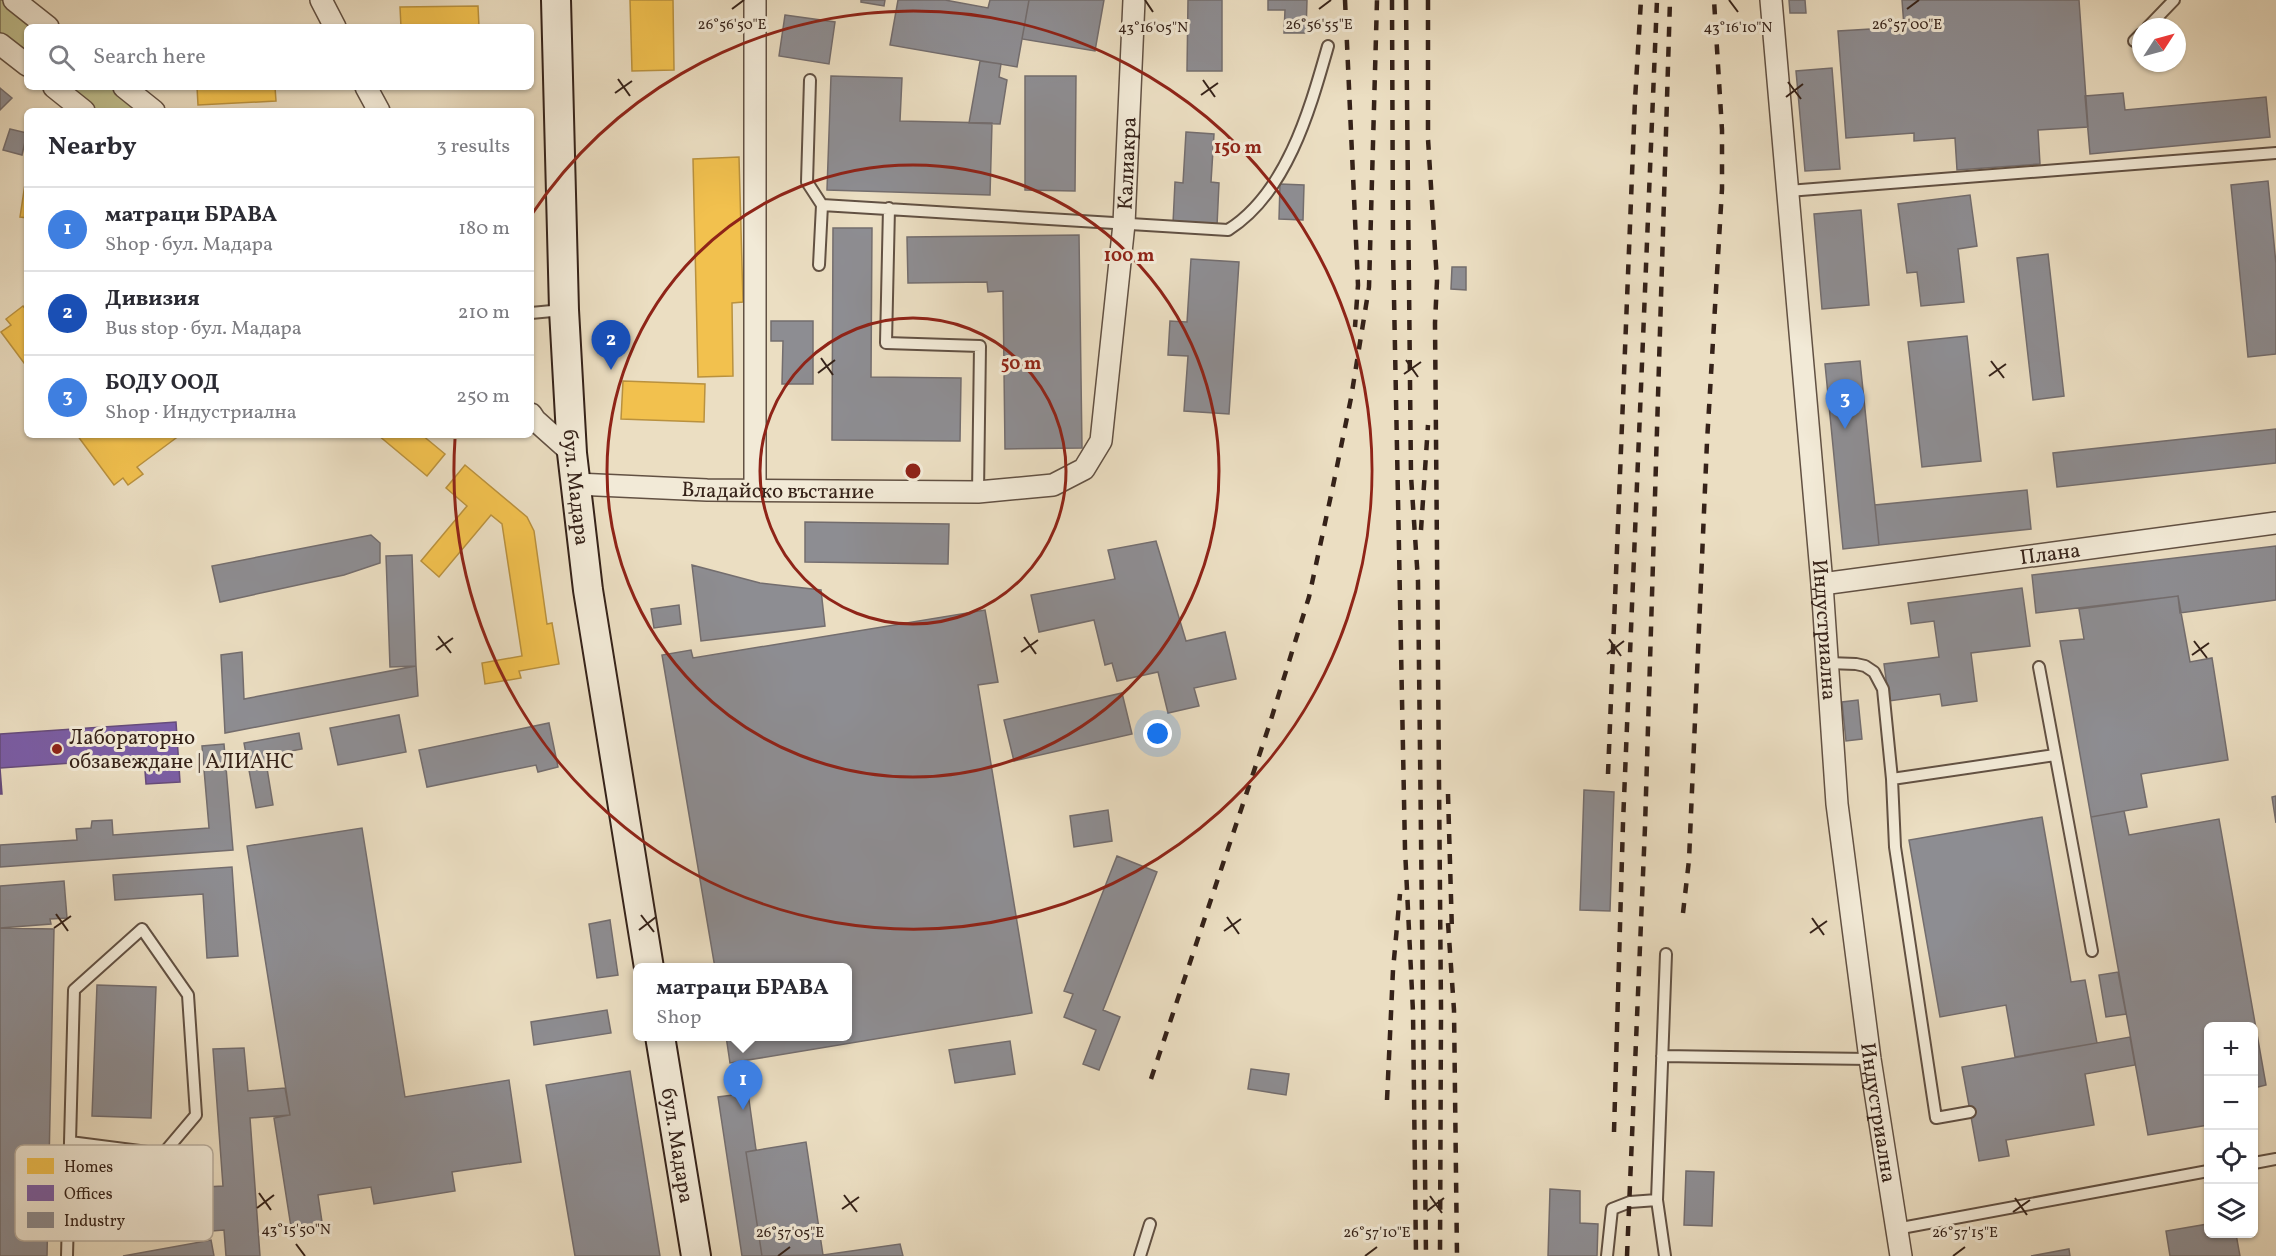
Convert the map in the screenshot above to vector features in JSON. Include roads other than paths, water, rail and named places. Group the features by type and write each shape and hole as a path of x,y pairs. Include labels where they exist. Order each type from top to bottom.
{"main road":[{"name":"бул. Мадара","path":"556,0 564,310 572,453 588,590 648,963"},
{"name":"бул. Мадара","path":"661,1041 696,1256"}],"street":[{"path":"14,0 44,24"},
{"path":"321,0 333,24"},
{"path":"755,0 755,490"},
{"name":"Калиакра","path":"1053,484 1083,469 1101,441 1124,224 1134,0"},
{"name":"Индустриална","path":"1772,0 1822,584 1837,804 1870,1059 1901,1256"},
{"path":"0,44 24,63"},
{"path":"58,90 80,108"},
{"path":"128,90 150,108"},
{"path":"368,90 377,108"},
{"path":"534,419 572,453"},
{"name":"Владайско въстание","path":"576,484 707,490 978,492 1053,484"},
{"name":"Плана","path":"1822,584 2276,523"}],"lane":[{"path":"2157,18 2174,0"},
{"path":"822,205 1228,230 1243,221 1284,166 1310,110 1328,46"},
{"path":"810,80 807,182 822,205 819,265"},
{"path":"1788,191 2276,153"},
{"path":"889,208 886,343 980,346 978,492"},
{"path":"534,313 564,310"},
{"path":"1828,663 1865,666 1880,680 1883,689 1892,779 1895,847 1936,1119 1970,1112"},
{"path":"2039,668 2092,951"},
{"path":"1892,779 2055,755"},
{"path":"70,1145 74,990 142,929 188,995 196,1115 171,1145"},
{"path":"1665,1256 1657,1200 1666,954"},
{"path":"1662,1056 1870,1059"},
{"path":"70,1142 93,1145"},
{"path":"2258,1162 2276,1159"},
{"path":"1896,1229 2204,1172"},
{"path":"1607,1256 1612,1209 1630,1202 1657,1200"},
{"path":"1140,1256 1150,1224"},
{"path":"67,1241 67,1256"}],"railway":[{"path":"1345,0 1358,285 1355,327"},
{"path":"1151,1079 1269,726 1309,597 1333,486 1351,398 1369,287 1377,0"},
{"path":"1392,0 1393,248 1405,849 1413,1012 1416,1256"},
{"path":"1406,0 1411,476 1418,581 1426,1256"},
{"path":"1428,0 1428,139 1437,281 1435,323 1441,1009 1440,1256"},
{"path":"1608,774 1641,0"},
{"path":"1614,1132 1623,823 1657,0"},
{"path":"1627,1256 1645,827 1670,0"},
{"path":"1683,913 1689,860 1707,442 1722,189 1722,130 1714,0"},
{"path":"1421,530 1428,425"},
{"path":"1448,794 1452,932"},
{"path":"1387,1100 1393,970 1400,894"},
{"path":"1448,923 1454,1010 1457,1256"}],"place":[{"name":"Дивизия","path":"611,370"},
{"name":"БОДУ ООД","path":"1845,429"},
{"name":"Лабораторно обзавеждане | АЛИАНС","path":"57,749"},
{"name":"матраци БРАВА","path":"743,1110"}]}
